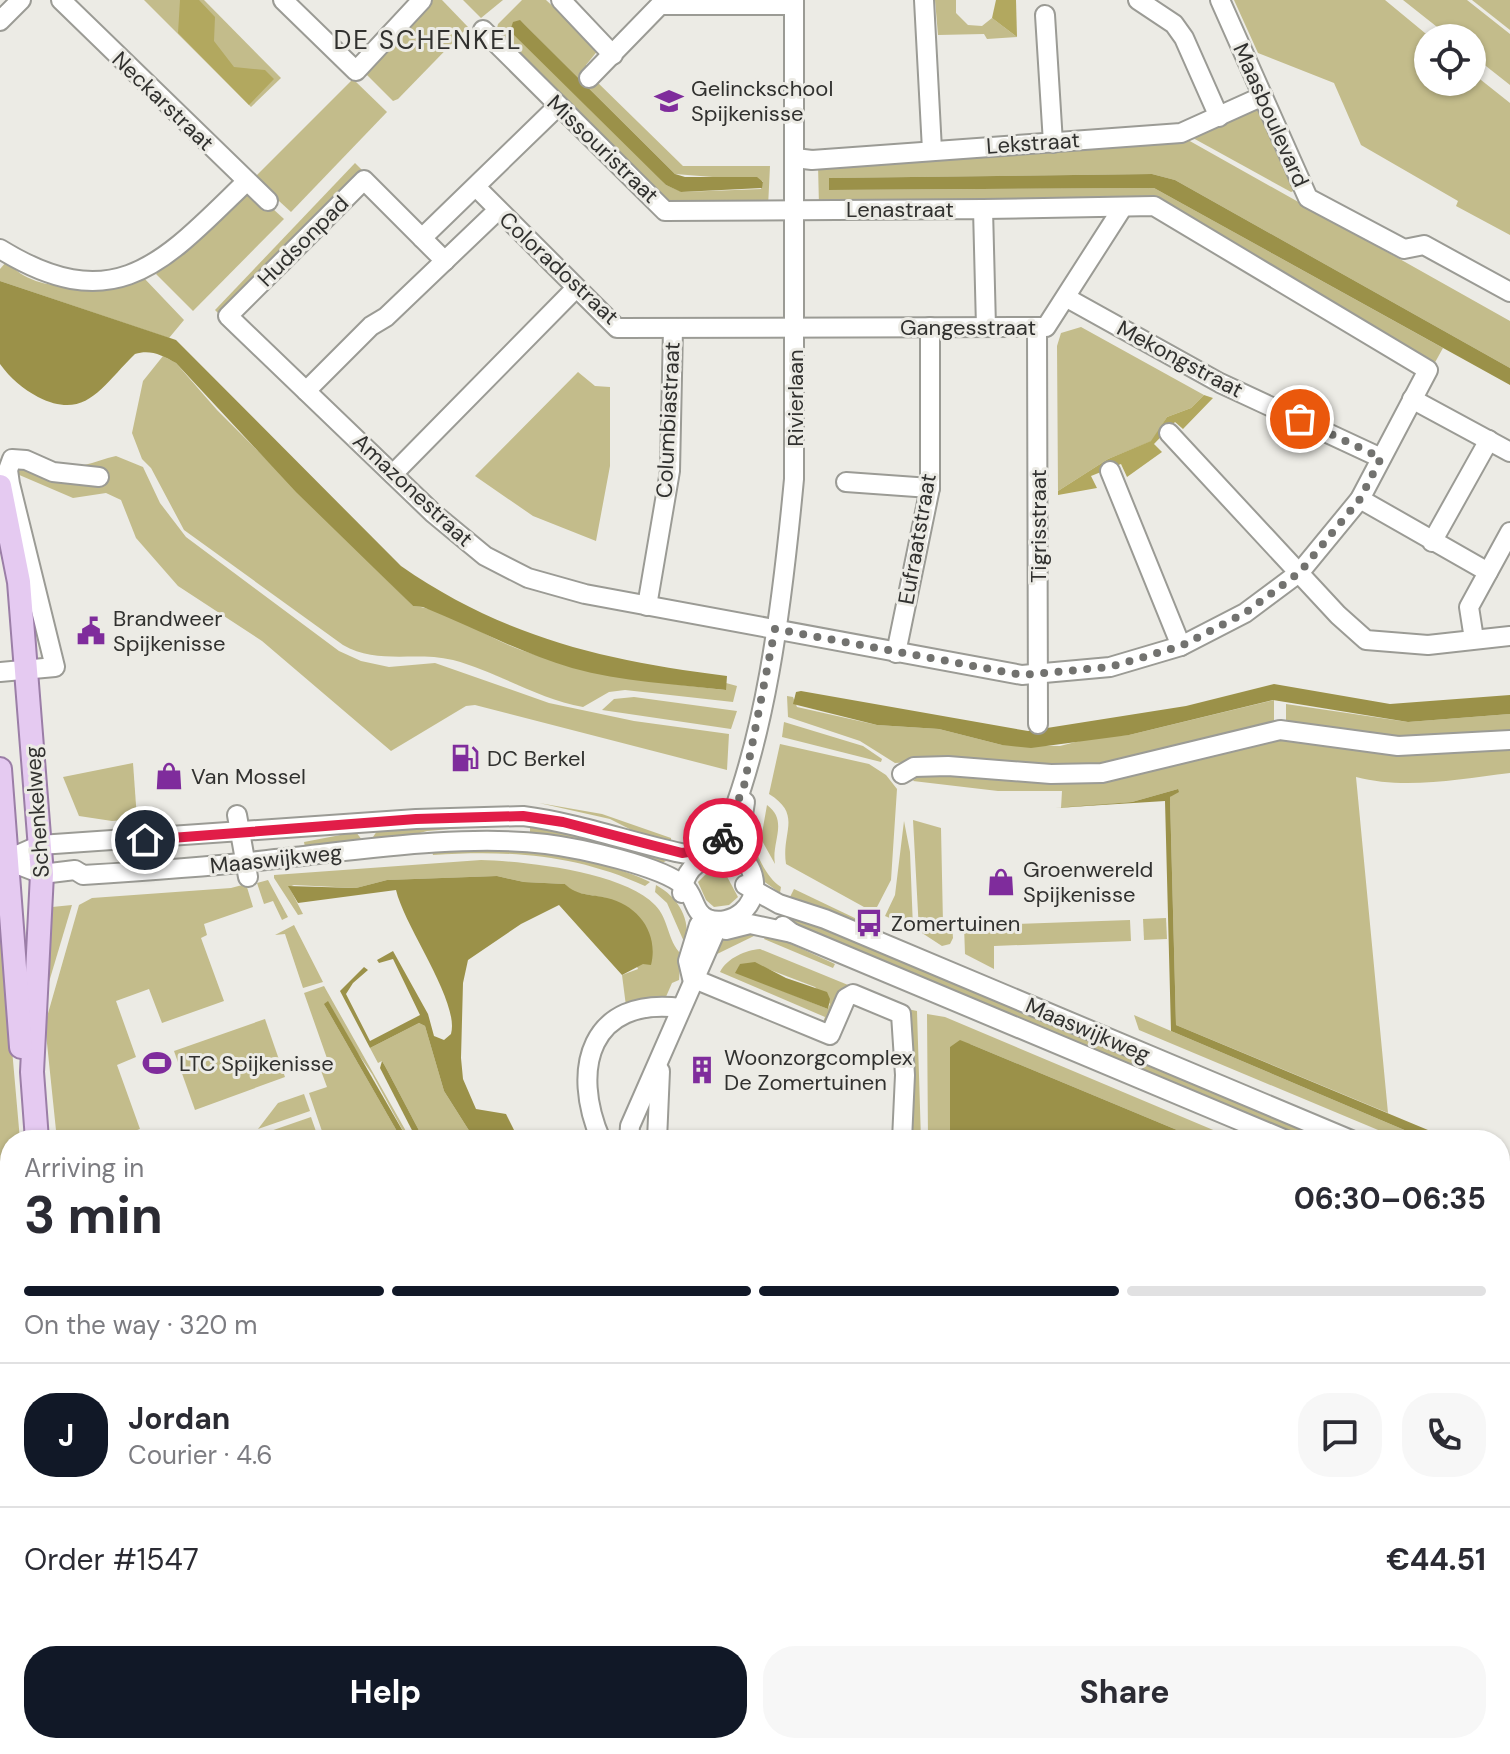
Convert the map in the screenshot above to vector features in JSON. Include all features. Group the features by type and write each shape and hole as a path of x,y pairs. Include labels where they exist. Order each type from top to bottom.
{"main road":[{"name":"Schenkelweg","path":"0,486 19,582 42,874 32,1072 36,1130"},
{"name":"Schenkelweg","path":"0,769 27,1130"}],"street":[{"path":"0,21 21,0"},
{"name":"Neckarstraat","path":"61,0 268,201"},
{"path":"283,0 356,71 422,0"},
{"path":"561,0 613,55"},
{"path":"924,0 932,150"},
{"path":"1138,0 1174,24 1184,38 1219,117"},
{"name":"Maasboulevard","path":"1220,0 1308,198 1404,249 1424,245 1510,292"},
{"path":"589,78 660,3 794,2"},
{"name":"Rivierlaan","path":"712,855 743,791 775,629 794,479 794,2"},
{"path":"1045,15 1053,143"},
{"name":"Missouristraat","path":"483,30 665,211 795,211"},
{"name":"Lekstraat","path":"795,158 812,160 1181,133 1263,96"},
{"path":"422,238 477,188 558,106"},
{"name":"Hudsonpad","path":"228,316 364,180 445,261"},
{"path":"0,249 60,277 120,279 170,256 247,181"},
{"name":"Coloradostraat","path":"477,188 617,328 795,328"},
{"name":"Amazonestraat","path":"228,316 464,541 506,567 556,586 896,653 1039,675 1110,667 1181,646 1245,613 1300,572 1360,499 1428,370 1154,206 1123,207"},
{"path":"983,209 1123,207"},
{"name":"Gangesstraat","path":"795,328 1037,327 1052,323 1123,207"},
{"name":"Lenastraat","path":"795,211 983,209 986,327"},
{"path":"306,391 371,326 386,317 498,210"},
{"path":"393,474 576,288"},
{"name":"Mekongstraat","path":"1067,298 1220,383 1381,458"},
{"name":"Eufraatstraat","path":"896,653 930,488 930,327"},
{"name":"Tigrisstraat","path":"1037,327 1038,724"},
{"name":"Columbiastraat","path":"647,606 670,471 673,328"},
{"path":"1412,399 1510,452"},
{"path":"1169,433 1338,615 1366,640 1428,645 1510,636"},
{"path":"1432,542 1489,440"},
{"path":"0,672 55,667 8,470 12,459 26,460 53,472 99,477"},
{"path":"1110,471 1181,646"},
{"path":"846,482 930,488"},
{"path":"1360,499 1488,572"},
{"path":"1474,639 1469,607 1510,532"},
{"path":"902,774 914,767 948,766 1051,774 1102,773 1280,730 1398,746 1510,740"},
{"path":"519,841 524,807"},
{"name":"Maaswijkweg","path":"6,860 40,845 238,824 416,819 524,807 563,822 650,847 661,855 712,855"},
{"path":"238,824 246,870"},
{"name":"Maaswijkweg","path":"6,860 42,874 75,870 83,875 246,870 369,849 519,841 563,846 623,862 676,892 683,892"},
{"path":"712,855 749,864 754,889 743,918 711,926 687,913 683,892 712,855"},
{"name":"Maaswijkweg","path":"754,889 1327,1130"},
{"name":"Maaswijkweg","path":"743,918 783,926 792,933 1262,1130"},
{"path":"630,1130 660,1064 692,978 688,961 711,926"},
{"path":"692,978 830,1035 846,998 853,994 901,1014 905,1075 902,1130"},
{"path":"598,1130 585,1086 588,1060 599,1035 617,1020 639,1010 681,1008"},
{"path":"657,1130 660,1064"}],"shaded area":[{"path":"144,0 204,0 281,78 251,107"},
{"path":"180,0 199,0 215,17 214,41 234,67 265,70 274,79 249,105 178,33"},
{"path":"428,0 442,0 468,27 393,101 362,70"},
{"path":"463,0 503,0 481,18"},
{"path":"522,0 546,0 599,49 586,65 594,79 683,166 770,166 768,207 676,205 665,201 496,33 498,24","holes":["520,20 675,174 763,181 761,189 682,192 666,185"]},
{"path":"935,0 956,0 956,13 968,25 982,26 992,18 1017,37 987,39 984,34 938,35"},
{"path":"996,0 1016,0 1017,37 992,18"},
{"path":"1234,0 1385,0 1414,24 1414,96 1486,96 1486,84 1510,103 1510,235 1456,206 1458,201 1361,145 1334,83 1258,53"},
{"path":"1403,0 1467,0 1510,34 1510,85 1486,66 1486,24 1433,24"},
{"path":"1472,0 1510,0 1510,30"},
{"path":"520,20 675,174 685,177 757,177 763,182 762,188 681,192 666,185 510,31 513,22"},
{"path":"353,79 387,112 291,212 254,178"},
{"path":"1259,109 1296,190 1291,192 1193,138"},
{"path":"1188,140 1510,321 1510,368 1175,180 1152,174 829,178 829,190 1154,188 1443,348 1433,366 1159,203 819,206 818,165 925,161"},
{"path":"355,163 364,172 222,317 215,310"},
{"path":"1152,174 1175,180 1510,368 1510,385 1154,188 829,190 829,178"},
{"path":"247,185 284,219 193,311 156,274"},
{"path":"7,261 35,281 53,285 90,285 143,277 184,320 169,338 0,281 0,269"},
{"path":"0,281 176,340 401,566 439,590 478,611 556,642 639,662 727,676 726,690 629,680 572,668 423,607 413,606 296,492 176,363 161,355 146,352 135,354 102,388 81,403 69,405 38,397 17,383 0,364"},
{"path":"1081,327 1204,395 1191,408 1167,417 1152,441 1108,459 1058,491 1057,346 1061,333"},
{"path":"163,356 176,363 217,410 413,606 439,612 521,650 572,665 673,684 725,690 726,683 737,686 733,702 625,690 609,692 583,707 550,698 453,660 369,655 343,645 184,530 151,468 142,459 132,433 143,381"},
{"path":"578,372 595,386 610,387 610,466 596,541 533,516 475,476"},
{"path":"1204,395 1213,398 1183,429 1175,422 1154,444 1162,452 1127,477 1121,464 1091,476 1097,488 1058,495 1058,491 1108,459 1151,441 1167,417 1191,408"},
{"path":"116,456 143,467 160,503 186,537 339,651 361,661 389,667 435,663 549,703 634,721 729,734 727,770 475,705 466,706 391,751 262,641 178,586 136,538 121,500 106,493 73,498 17,474 22,467 38,462 84,465"},
{"path":"1274,684 1390,704 1510,695 1510,714 1408,722 1273,700 1129,735 1031,748 1002,745 939,729 877,725 793,704 796,692 801,691 1028,731 1186,706"},
{"path":"787,696 793,697 797,707 877,725 939,729 1002,745 1060,746 1095,737 1129,735 1274,700 1274,726 1108,768 929,761 895,763 860,741 788,717"},
{"path":"634,697 737,711 731,729 602,710 614,699"},
{"path":"1286,704 1408,722 1510,714 1510,737 1408,743 1286,725"},
{"path":"784,722 863,746 882,759 881,762 782,737"},
{"path":"1254,737 1510,745 1510,773 1413,783 1356,777 1388,1113 1176,1025 1170,797 1178,789 1132,802 1061,808 1062,791 998,791 913,781 923,770 1058,779"},
{"path":"780,744 869,764 886,775 897,789 891,880 877,907 864,907 786,864 788,817 785,809 769,794"},
{"path":"133,763 137,819 112,821 79,816 63,777"},
{"path":"1178,789 1179,792 1170,797 1176,1025 1428,1130 1404,1130 1171,1031 1165,801 1055,808 1132,802"},
{"path":"539,803 602,814 671,838 671,846 651,840 610,819"},
{"path":"767,805 777,818 778,825 775,864 761,839"},
{"path":"913,820 941,828 943,924 952,924 950,944 942,946 919,931"},
{"path":"904,821 910,852 913,928 885,916 895,895"},
{"path":"497,825 427,831 392,841 373,837 377,831"},
{"path":"530,825 634,848 666,861 660,864 530,835"},
{"path":"749,831 765,869 781,887 780,893 762,880 744,847"},
{"path":"356,832 362,840 305,847 304,842"},
{"path":"497,848 594,862 650,882 645,886 593,867 541,857 488,853 433,855 432,851"},
{"path":"481,860 572,870 621,884 640,894 660,911 681,954 679,980 672,983 665,999 626,1006 622,975 638,969 606,898 573,892 565,884 524,882 497,876 387,880 356,888 294,885 289,887 303,914 298,915 274,878 274,875"},
{"path":"724,871 738,897 729,905 714,907 706,900 698,882 708,872"},
{"path":"497,876 524,882 565,884 579,893 618,902 644,922 652,942 651,965 643,964 622,975 559,905 521,924 468,960 463,983 463,1079 476,1109 506,1114 514,1130 469,1130 444,1091 425,1026 419,1023 370,1048 340,991 364,967 368,970 346,994 370,1041 420,1015 393,959 379,963 377,960 393,951 428,1014 434,1036 444,1040 451,1034 452,1020 440,984 396,890 298,903 288,886 356,888 387,880"},
{"path":"268,880 288,917 282,920 273,901 264,904 257,883"},
{"path":"246,884 253,907 204,924 207,935 201,938 224,1001 162,1023 149,989 116,1001 136,1057 117,1065 140,1129 56,1130 45,1024 79,905 92,898 231,888"},
{"path":"656,885 671,896 685,918 685,944 667,903 655,892"},
{"path":"794,889 861,923 838,918 790,897"},
{"path":"72,905 43,1002 52,907"},
{"path":"784,910 1309,1130 1281,1130 780,921"},
{"path":"0,913 19,1130 0,1130"},
{"path":"1166,918 1167,939 1144,940 1143,919"},
{"path":"1130,920 1131,941 994,946 994,969 965,954 964,926"},
{"path":"294,925 323,982 303,988 285,934 275,935"},
{"path":"758,929 756,935 715,955 721,937"},
{"path":"767,933 835,964 833,968 764,939"},
{"path":"760,949 853,987 831,1021 822,1025 825,1017 720,972 732,959","holes":["752,963 815,987 830,1004 828,1009 751,978 739,965"]},
{"path":"755,962 786,978 827,992 830,999 828,1009 735,973 740,964"},
{"path":"324,986 405,1130 324,1004 396,1130 322,1130 309,1093 327,1087 320,1068 329,1064 304,993"},
{"path":"328,1001 402,1130 396,1130 324,1004"},
{"path":"907,1009 917,1011 921,1130 914,1130 912,1125 906,1076"},
{"path":"927,1014 945,1017 1213,1130 1177,1130 970,1044 950,1047 950,1130 928,1130"},
{"path":"1134,1015 1404,1130 1378,1130 1139,1030"},
{"path":"265,1019 285,1077 195,1110 174,1051"},
{"path":"419,1023 425,1026 444,1091 469,1130 419,1130 385,1066 382,1061 378,1063 370,1048"},
{"path":"960,1040 1177,1130 950,1130 950,1047"},
{"path":"382,1061 419,1130 412,1130 380,1068"},
{"path":"304,1094 310,1111 258,1129 278,1103"},
{"path":"311,1117 316,1130 274,1130"}],"way so far":[{"path":"723,838 737,798 743,791 775,629 1022,675 1110,667 1181,646 1245,613 1300,572 1360,499 1381,458 1300,419"}],"place":[{"name":"Gelinckschool Spijkenisse","path":"669,101"},
{"name":"Brandweer Spijkenisse","path":"91,631"},
{"name":"DC Berkel","path":"465,758"},
{"name":"Van Mossel","path":"169,776"},
{"name":"Groenwereld Spijkenisse","path":"1001,882"},
{"name":"Zomertuinen","path":"869,923"},
{"name":"LTC Spijkenisse","path":"157,1063"},
{"name":"Woonzorgcomplex De Zomertuinen","path":"702,1070"}],"district":[{"name":"DE SCHENKEL","path":"428,40"}],"route":[{"path":"145,840 470,816 523,816 563,822 650,847 664,847 688,854 719,847 723,838"}]}
